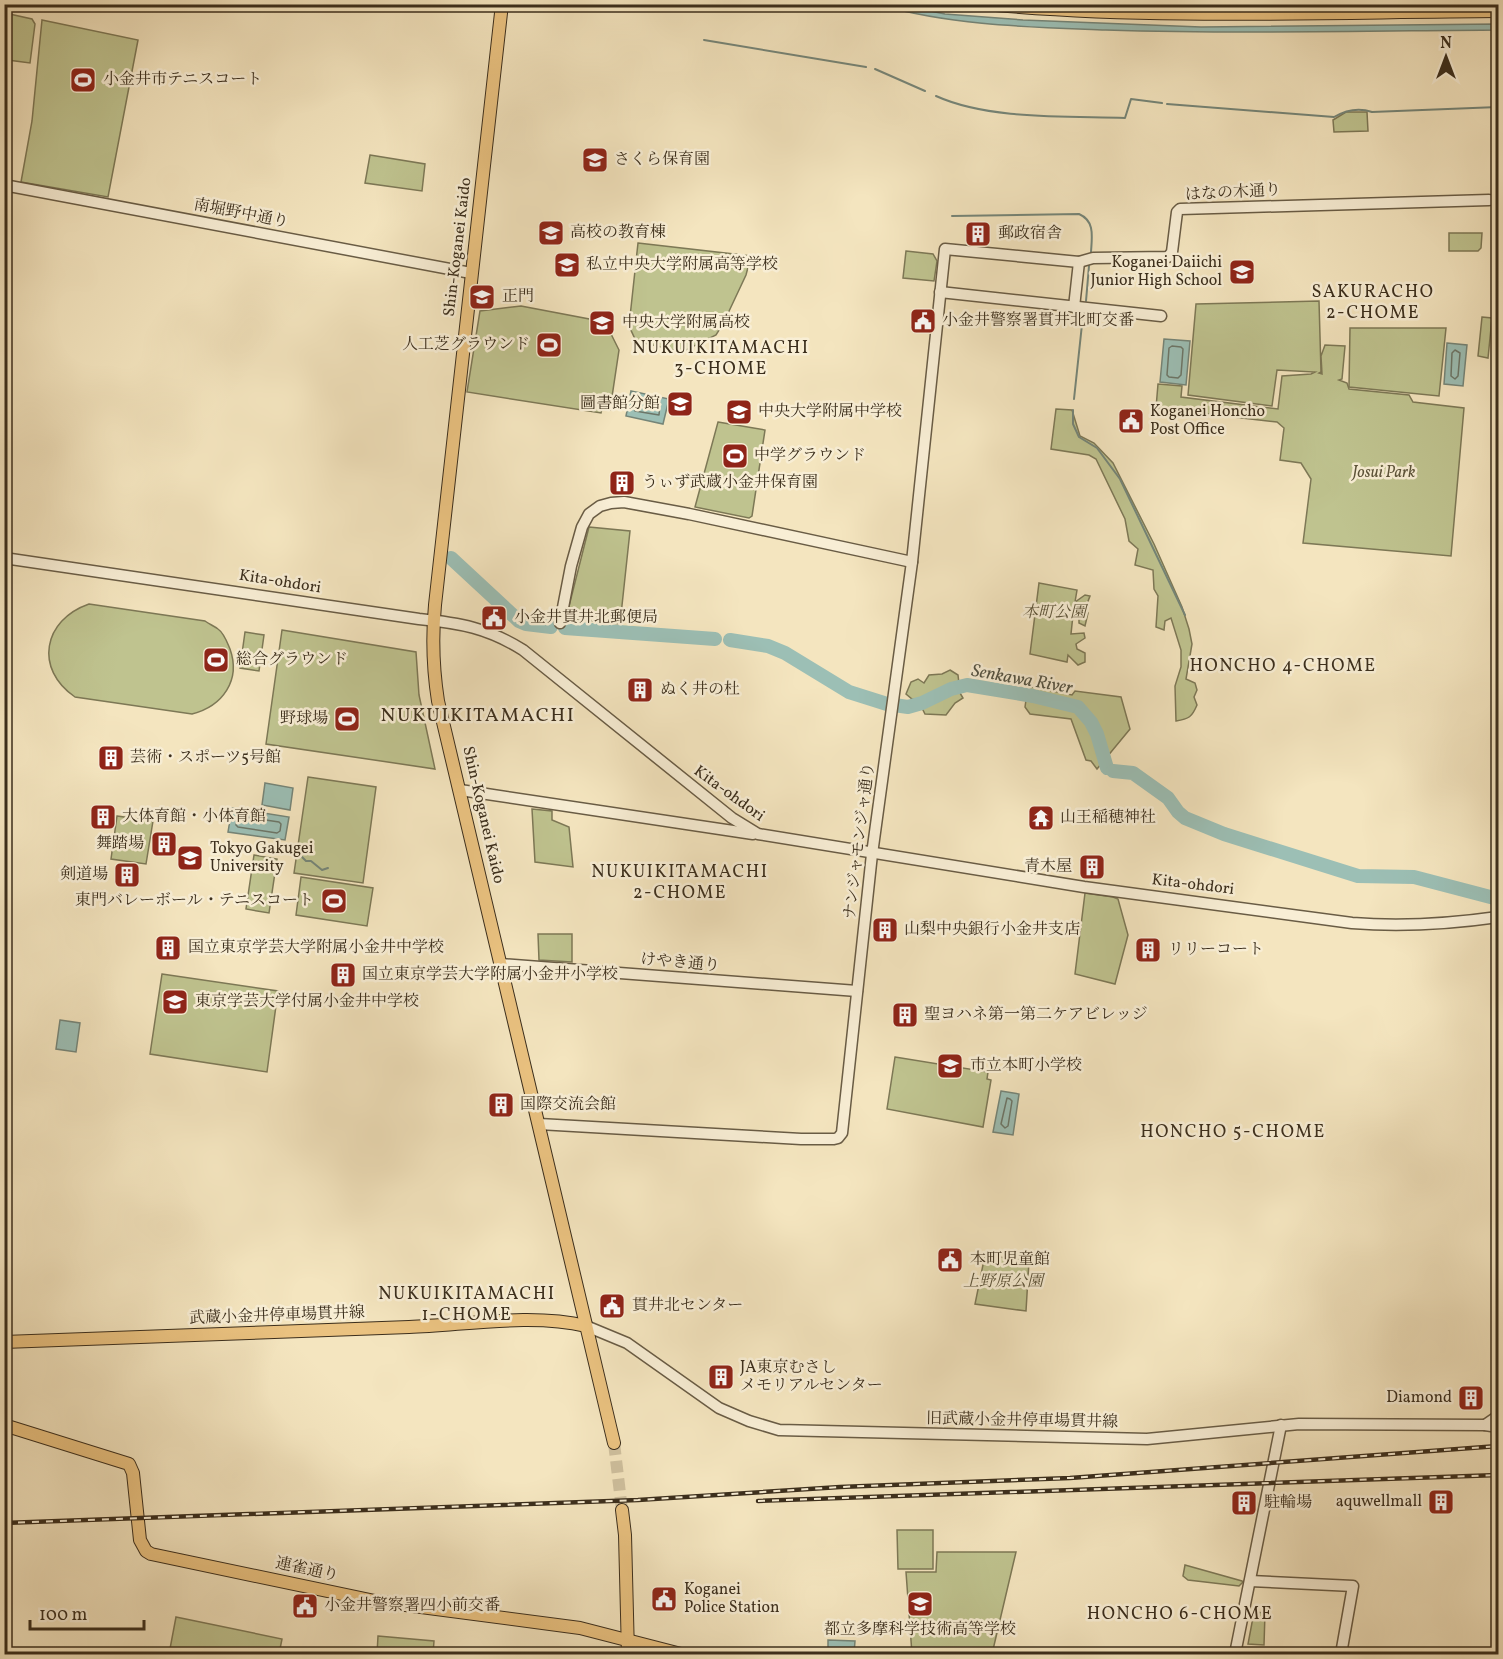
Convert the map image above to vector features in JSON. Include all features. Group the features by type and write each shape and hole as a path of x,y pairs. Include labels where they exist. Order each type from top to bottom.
{"main road":[{"name":"Shin-Koganei Kaido","path":"502,4 434,621 435,678 438,701 614,1443"},
{"path":"985,4 1046,10 1195,14 1498,11"},
{"name":"武蔵小金井停車場貫井線","path":"4,1342 518,1321 571,1322 586,1326"},
{"name":"連雀通り","path":"4,1425 123,1460 129,1464 133,1473 140,1540 146,1551 151,1554 375,1601 580,1628 681,1654"},
{"path":"622,1510 625,1535 628,1654"}],"street":[{"name":"南堀野中通り","path":"4,185 471,273"},
{"name":"はなの木通り","path":"945,249 1079,262 1093,258 1168,257 1172,252 1177,212 1180,208 1489,200"},
{"name":"ナンジャモンジャ通り","path":"539,1124 801,1138 838,1138 843,1131 872,854 912,562 945,249"},
{"path":"1074,306 1079,262"},
{"path":"940,292 1161,316"},
{"path":"560,623 571,566 582,527 589,514 600,506 611,503 624,502 689,514 912,562"},
{"name":"Kita-ohdori","path":"4,558 476,627 500,636 523,650 732,819 758,834 1119,892 1218,903 1352,923 1422,926 1498,917"},
{"path":"460,790 758,834"},
{"name":"けやき通り","path":"501,964 857,991"},
{"name":"旧武蔵小金井停車場貫井線","path":"586,1326 627,1342 719,1408 748,1422 779,1430 1147,1439 1281,1425 1485,1425 1498,1427"},
{"path":"1485,1425 1498,1416"},
{"path":"1235,1654 1281,1425"},
{"path":"1250,1581 1353,1587 1341,1654"}],"green space":[{"path":"5,13 32,19 35,24 30,63 8,60 11,33 5,32"},
{"name":"小金井市テニスコート","path":"42,20 138,40 108,197 21,182 32,121"},
{"path":"1346,112 1367,112 1368,131 1334,132 1333,120"},
{"path":"370,155 425,164 422,191 365,183"},
{"path":"1449,233 1482,233 1481,248 1478,251 1449,251"},
{"path":"638,243 751,256 746,275 716,335 682,352 636,341 629,326"},
{"path":"906,251 933,254 937,261 934,281 903,278"},
{"name":"Josui Park","path":"1319,301 1321,372 1319,373 1322,374 1321,356 1325,345 1345,346 1342,379 1339,380 1347,383 1349,389 1409,395 1413,402 1464,408 1451,556 1303,543 1311,479 1301,463 1280,460 1284,428 1277,422 1156,408 1158,384 1182,386 1181,397 1278,409 1282,376 1315,372 1277,370 1272,406 1188,395 1196,304"},
{"path":"521,306 605,322 619,350 610,410 602,408 601,413 467,392 480,311"},
{"path":"1482,317 1492,318 1488,358 1478,356"},
{"path":"1350,328 1446,328 1439,396 1349,387"},
{"path":"1056,409 1072,410 1080,436 1094,443 1113,463 1154,544 1182,607 1192,644 1186,679 1195,683 1197,690 1194,697 1197,705 1192,715 1187,718 1176,721 1175,686 1181,667 1181,650 1171,618 1165,621 1164,630 1156,627 1158,596 1154,589 1153,570 1135,565 1138,549 1129,541 1125,519 1096,459 1089,455 1051,449"},
{"path":"718,422 765,430 752,516 749,518 695,507"},
{"path":"589,527 630,531 620,624 566,618"},
{"name":"本町公園","path":"1039,583 1077,590 1075,602 1085,595 1090,596 1085,609 1088,613 1085,626 1079,623 1079,618 1073,615 1071,634 1084,633 1085,638 1076,644 1077,649 1085,653 1085,662 1078,665 1068,655 1067,662 1030,654"},
{"path":"89,604 205,621 215,627 225,638 233,660 231,681 227,690 213,705 192,714 75,697 62,686 53,673 49,659 49,646 62,621 74,611"},
{"name":"野球場","path":"282,630 416,652 419,695 435,769 266,744"},
{"path":"245,632 264,635 259,671 240,668"},
{"path":"950,670 958,675 960,693 963,698 955,703 946,715 925,714 922,700 912,699 906,694 911,682 918,679 924,683 929,675 942,674"},
{"path":"1028,686 1072,695 1075,691 1121,697 1130,729 1097,769 1091,761 1086,760 1071,719 1030,714 1025,707"},
{"path":"308,777 376,787 363,883 294,873"},
{"path":"532,809 552,811 552,820 569,827 573,867 535,862"},
{"path":"117,816 153,821 146,864 111,859"},
{"path":"254,855 277,859 269,913 246,909"},
{"name":"東門バレーボール・テニスコート","path":"301,877 373,888 367,926 296,915"},
{"path":"1085,893 1118,899 1128,935 1115,984 1075,974"},
{"path":"538,934 572,934 572,962 539,960"},
{"path":"162,974 278,991 267,1072 150,1054"},
{"path":"895,1057 988,1072 987,1079 991,1080 983,1127 887,1109"},
{"name":"上野原公園","path":"985,1255 1029,1261 1026,1311 975,1304"},
{"path":"897,1530 933,1530 933,1569 898,1569"},
{"path":"937,1552 1016,1552 992,1654 912,1654 906,1572 936,1572"},
{"path":"1185,1565 1243,1582 1239,1586 1188,1580 1183,1576"},
{"path":"1254,1612 1265,1613 1264,1645 1248,1644"},
{"path":"176,1617 282,1639 279,1654 169,1654"},
{"path":"378,1636 434,1641 433,1654 377,1654"}],"water":[{"path":"880,5 900,5 945,14 1023,20 1201,27 1498,24 1498,30 1204,32 1049,28 964,21"},
{"path":"1164,339 1190,341 1186,385 1160,382"},
{"path":"1447,343 1467,345 1463,386 1444,384"},
{"path":"631,391 669,399 663,424 626,416"},
{"path":"265,783 293,788 290,810 262,805"},
{"path":"232,808 289,817 285,840 228,832"},
{"path":"60,1020 80,1023 76,1052 56,1049"},
{"path":"1001,1091 1019,1094 1013,1135 993,1132"},
{"path":"828,1640 855,1641 854,1654 828,1654"}],"waterway":[{"path":"704,40 866,67"},
{"path":"875,69 925,91"},
{"path":"936,96 980,109 1054,116 1125,118 1131,99 1162,103"},
{"path":"1167,104 1334,117 1357,110 1372,112 1498,107"},
{"path":"952,216 1079,214 1090,225 1091,252"},
{"path":"1086,301 1089,266"},
{"path":"1074,399 1083,315"},
{"path":"1073,410 1073,424 1079,437 1097,448 1120,479 1185,615"},
{"path":"451,558 519,621 551,627"},
{"name":"Senkawa River","path":"565,628 715,639"},
{"name":"Senkawa River","path":"730,640 768,646 785,653 849,692 887,704 908,707 951,689 967,685 1033,696 1078,707 1091,722 1097,734 1107,768"},
{"name":"Senkawa River","path":"1113,771 1133,773 1168,798 1185,818 1224,834 1358,876 1414,877 1498,899"},
{"path":"302,857 322,870 328,868"}],"tunnel":[{"path":"614,1443 622,1510"}],"railway":[{"path":"4,1523 638,1500 840,1487 1070,1478 1498,1446"},
{"path":"758,1501 1498,1475"}],"place":[{"name":"小金井市テニスコート","path":"83,80"},
{"name":"さくら保育園","path":"595,160"},
{"name":"高校の教育棟","path":"551,233"},
{"name":"郵政宿舎","path":"978,234"},
{"name":"私立中央大学附属高等学校","path":"567,265"},
{"name":"Koganei Daiichi Junior High School","path":"1242,272"},
{"name":"正門","path":"482,297"},
{"name":"小金井警察署貫井北町交番","path":"923,321"},
{"name":"中央大学附属高校","path":"602,323"},
{"name":"人工芝グラウンド","path":"549,345"},
{"name":"圖書館分館","path":"680,404"},
{"name":"中央大学附属中学校","path":"739,412"},
{"name":"Koganei Honcho Post Office","path":"1131,421"},
{"name":"中学グラウンド","path":"735,456"},
{"name":"うぃず武蔵小金井保育園","path":"622,483"},
{"name":"小金井貫井北郵便局","path":"494,618"},
{"name":"総合グラウンド","path":"216,660"},
{"name":"ぬく井の杜","path":"640,690"},
{"name":"野球場","path":"347,719"},
{"name":"芸術・スポーツ5号館","path":"111,758"},
{"name":"大体育館・小体育館","path":"103,817"},
{"name":"山王稲穂神社","path":"1041,818"},
{"name":"舞踏場","path":"164,844"},
{"name":"Tokyo Gakugei University","path":"190,858"},
{"name":"青木屋","path":"1092,867"},
{"name":"剣道場","path":"127,875"},
{"name":"東門バレーボール・テニスコート","path":"334,901"},
{"name":"山梨中央銀行小金井支店","path":"885,930"},
{"name":"国立東京学芸大学附属小金井中学校","path":"168,948"},
{"name":"リリーコート","path":"1148,950"},
{"name":"国立東京学芸大学附属小金井小学校","path":"343,975"},
{"name":"東京学芸大学付属小金井中学校","path":"175,1002"},
{"name":"聖ヨハネ第一第二ケアビレッジ","path":"905,1015"},
{"name":"市立本町小学校","path":"950,1066"},
{"name":"国際交流会館","path":"501,1105"},
{"name":"本町児童館","path":"950,1260"},
{"name":"貫井北センター","path":"612,1306"},
{"name":"JA東京むさし メモリアルセンター","path":"721,1377"},
{"name":"Diamond","path":"1471,1398"},
{"name":"aquwellmall","path":"1441,1502"},
{"name":"駐輪場","path":"1244,1503"},
{"name":"Koganei Police Station","path":"664,1599"},
{"name":"都立多摩科学技術高等学校","path":"920,1604"},
{"name":"小金井警察署四小前交番","path":"305,1606"}],"district":[{"name":"SAKURACHO 2-CHOME","path":"1373,302"},
{"name":"NUKUIKITAMACHI 3-CHOME","path":"721,358"},
{"name":"HONCHO 4-CHOME","path":"1283,666"},
{"name":"NUKUIKITAMACHI","path":"478,716"},
{"name":"NUKUIKITAMACHI 2-CHOME","path":"680,882"},
{"name":"HONCHO 5-CHOME","path":"1233,1132"},
{"name":"NUKUIKITAMACHI 1-CHOME","path":"467,1304"},
{"name":"HONCHO 6-CHOME","path":"1180,1614"}]}
